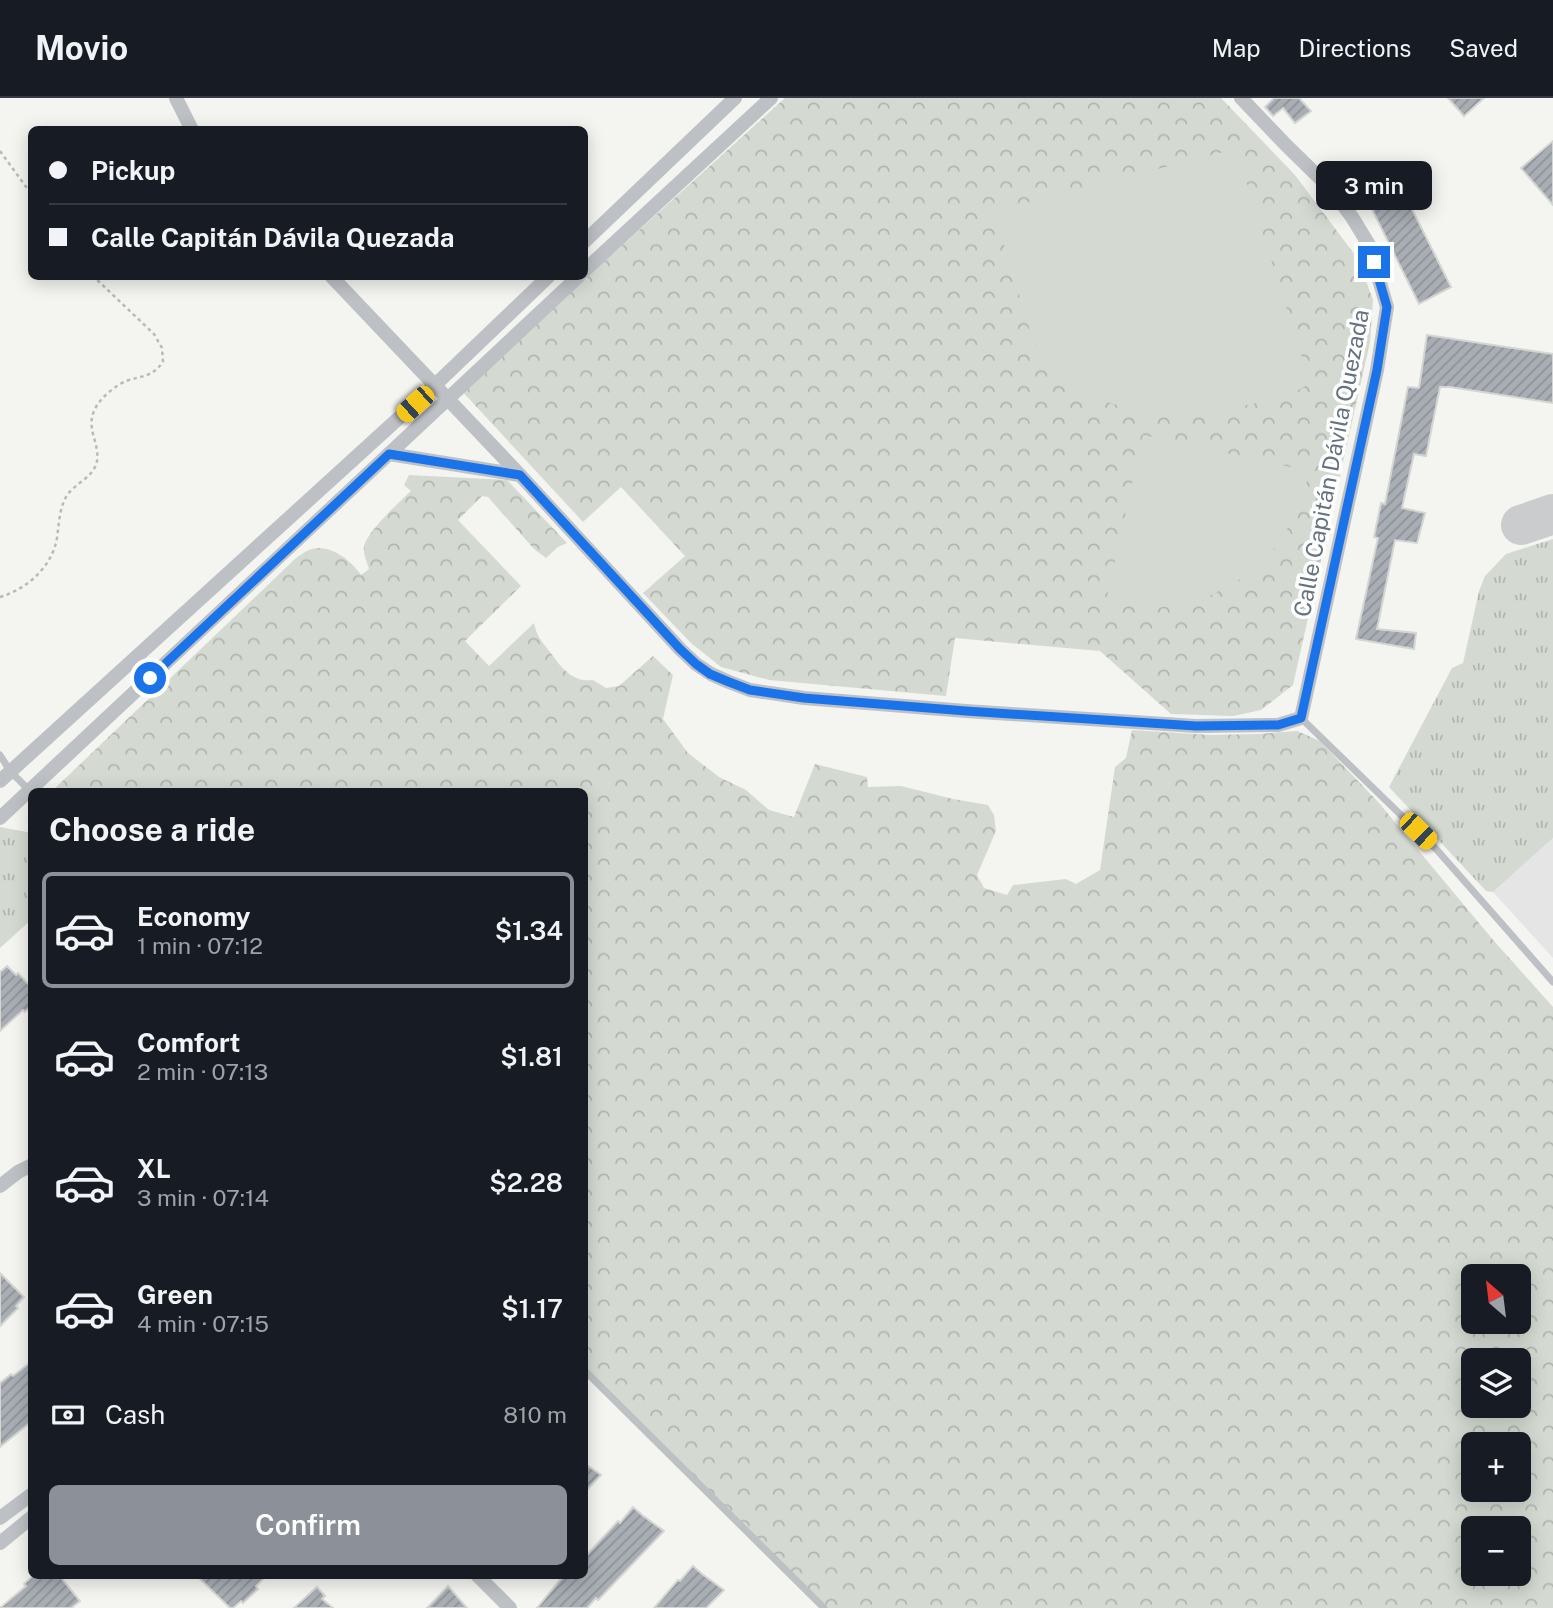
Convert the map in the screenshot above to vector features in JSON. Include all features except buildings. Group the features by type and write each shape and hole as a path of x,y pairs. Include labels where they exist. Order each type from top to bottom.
{"street":[{"path":"176,98 190,126"},
{"path":"588,238 735,98"},
{"path":"588,267 771,98"},
{"name":"Calle Capitán Dávila Quezada","path":"1241,98 1331,188 1352,217 1368,246 1387,307 1377,370 1301,718"},
{"path":"335,280 688,656 710,674 750,690 804,698 966,711 1196,726 1278,725 1301,718"},
{"path":"5,776 434,386 545,280"},
{"path":"35,788 575,280"},
{"path":"389,454 520,475"},
{"path":"0,818 28,795"},
{"path":"0,1186 18,1171 28,1167"},
{"path":"0,1518 28,1497"},
{"path":"1,1539 28,1520"},
{"path":"481,1579 510,1608"}],"lane":[{"path":"1301,718 1437,850 1553,982"},
{"path":"0,755 5,776 28,790"},
{"path":"588,1374 824,1608"}],"path":[{"path":"0,151 28,190"},
{"path":"0,597 29,583 51,557 64,500 70,490 94,471 97,459 96,444 90,424 95,409 124,382 156,372 163,362 162,348 154,334 97,280"}],"shaded area":[{"path":"1553,838 1553,958 1493,892"}],"green space":[{"path":"785,98 1221,98 1295,175 1358,259 1373,300 1370,342 1293,685 1261,710 1233,716 1171,714 1100,651 955,638 946,696 769,680 721,667 691,643 643,593 685,556 621,487 583,522 459,388 583,280 588,280 588,275"},
{"path":"1236,149 1310,383 1295,392 1253,404 1191,415 1141,412 1107,402 1072,387 1033,341 994,211"},
{"path":"1143,435 1309,471 1301,508 1262,567 1206,598 1148,610 1106,601"},
{"path":"409,475 507,480 567,543 546,558 534,549 488,497 482,496 458,520 521,586 465,641 489,666 534,623 542,641 568,673 579,679 593,680 606,688 619,686 653,656 673,675 663,719 688,753 719,777 746,790 769,810 794,817 815,764 867,777 868,787 901,786 988,805 994,815 996,831 977,875 984,888 1007,895 1013,885 1066,879 1076,884 1100,870 1115,767 1126,758 1132,730 1210,735 1297,731 1320,741 1379,803 1553,1007 1553,1608 824,1608 588,1373 588,788 55,788 302,554 316,548 324,548 345,558 361,575 369,569 364,547 370,534 411,491 404,485"},
{"path":"1553,539 1553,838 1493,892 1486,891 1389,787 1452,668 1463,663 1479,591 1485,576 1506,554"},
{"path":"0,827 28,832 28,923 0,948"}],"taxiway":[{"path":"1521,525 1553,514"}],"route":[{"path":"150,678 389,454 520,475 696,664 710,674 750,690 804,698 1196,726 1278,725 1301,718 1377,370 1387,307 1374,262"}]}
